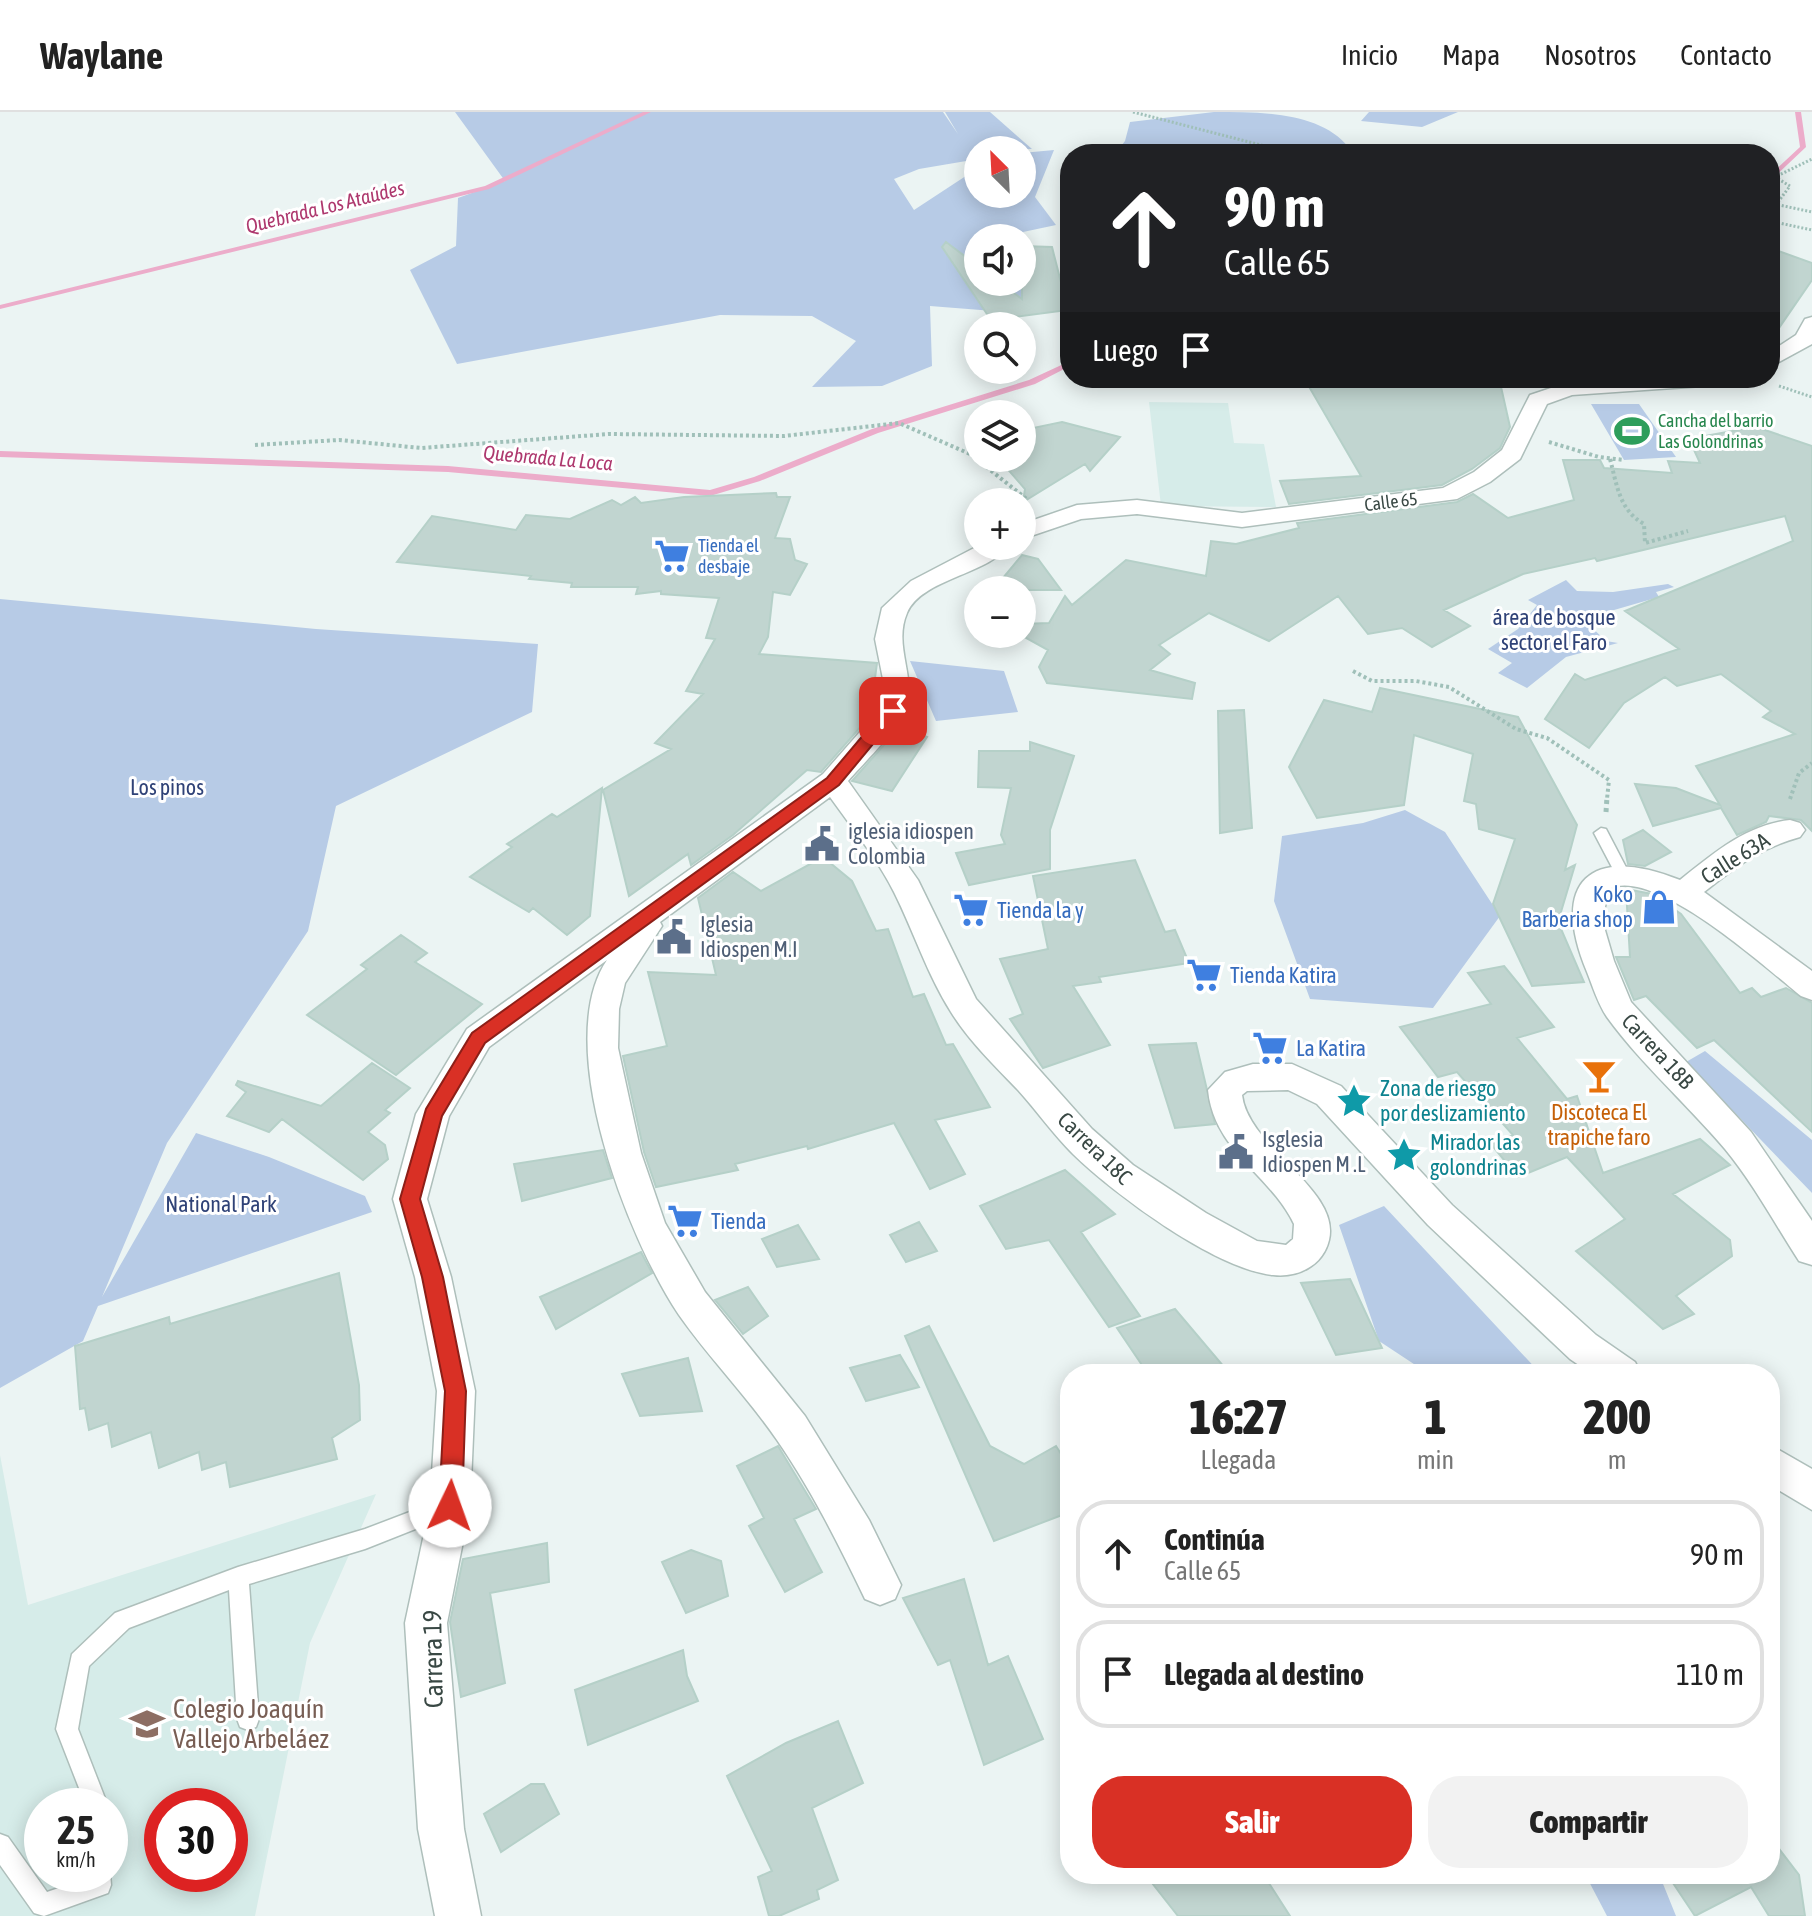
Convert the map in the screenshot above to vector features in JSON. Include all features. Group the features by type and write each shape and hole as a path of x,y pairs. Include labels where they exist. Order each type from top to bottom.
{"street":[{"path":"1780,362 1805,339 1812,323"},
{"name":"Calle 65","path":"1036,526 1077,512 1137,507 1242,520 1449,494 1482,477 1512,454 1538,400 1569,389 1582,388"},
{"path":"880,1585 855,1534 791,1428 692,1303 644,1212 624,1153 602,1048 603,1009 610,981 638,944 654,913 833,781 893,711 896,679 888,639 895,608 920,586 969,560"},
{"name":"Carrera 18C","path":"833,781 903,879 956,994 977,1026 1085,1145 1138,1189 1246,1255 1287,1260 1305,1250 1312,1240 1312,1226 1305,1208 1230,1121 1223,1104 1225,1090 1237,1081 1253,1077 1292,1077 1329,1095 1440,1215 1583,1347 1608,1364"},
{"name":"Calle 63A","path":"1682,894 1733,854 1771,832 1787,831"},
{"path":"1622,873 1640,875 1682,894 1714,914 1812,988"},
{"name":"Carrera 18B","path":"1622,873 1595,884 1587,920 1598,961 1618,1008 1739,1142 1812,1250"},
{"name":"Carrera 19","path":"458,1916 441,1829 426,1623 450,1506 456,1391 433,1277 410,1199 433,1114 478,1038 654,913"},
{"path":"1780,1470 1812,1491"}],"lane":[{"path":"1601,833 1622,873"},
{"path":"90,1788 67,1729 79,1661 122,1620 238,1577 365,1539 450,1506"},
{"path":"238,1577 248,1719"},
{"path":"0,1845 24,1879"},
{"path":"33,1892 42,1905 80,1892"}],"path":[{"path":"1133,112 1257,144"},
{"path":"1780,175 1812,159"},
{"path":"1780,180 1790,186 1780,199"},
{"path":"1780,203 1812,212"},
{"path":"1780,223 1812,230"},
{"path":"1780,378 1812,397"},
{"path":"255,445 339,440 421,448 609,434 784,436 899,423 970,454 1020,497 1035,505 1047,521"},
{"path":"1521,433 1610,459 1624,460"},
{"path":"1610,459 1623,506 1631,517 1644,524 1642,538 1645,543 1688,531"},
{"path":"1353,671 1361,678 1372,681 1416,681 1449,687 1516,729 1547,738 1594,766 1609,780 1608,807 1601,833"},
{"path":"1787,831 1792,788 1799,773 1812,763"}],"shaded area":[{"path":"1149,402 1228,403 1234,443 1264,444 1276,507 1161,506"},
{"name":"Colegio Joaquín Vallejo Arbeláez","path":"0,1455 28,1605 376,1494 310,1643 255,1916 0,1916"}],"green space":[{"path":"455,112 943,112 958,134 945,112 990,112 1017,136 964,136 964,161 919,169 894,179 914,210 964,177 964,208 1036,208 1036,198 1056,225 1036,229 1036,224 964,224 964,296 1036,296 1036,269 1060,282 1060,291 1006,312 930,306 932,366 882,386 812,387 856,341 812,316 720,315 457,364 410,270 456,246 458,198 505,181"},
{"path":"1214,112 1270,114 1289,116 1323,127 1345,144 1123,144 1130,122"},
{"path":"1369,112 1458,112 1422,127 1361,121"},
{"path":"1054,150 1036,195 1036,152"},
{"name":"Cancha del barrio Las Golondrinas","path":"1591,404 1639,404 1676,457 1624,460"},
{"name":"área de bosque sector el Faro","path":"1566,580 1577,591 1613,592 1668,584 1674,587 1656,592 1659,597 1583,619 1606,641 1618,643 1566,657 1527,688 1498,673 1512,663 1488,649 1518,629 1537,605 1528,600"},
{"name":"Los pinos","path":"0,599 316,629 538,644 532,712 336,806 308,931 167,1143 102,1297 196,1133 269,1157 365,1196 372,1212 98,1306 83,1341 0,1388"},
{"path":"910,661 1004,671 1018,712 936,721"},
{"path":"1405,810 1445,832 1500,916 1433,1008 1310,999 1274,901 1282,836 1363,823"},
{"path":"1705,1051 1812,1140 1812,1193 1686,1062"},
{"path":"1384,1206 1532,1364 1414,1364 1379,1341 1339,1225"},
{"path":"1590,1884 1663,1884 1676,1916 1607,1916"}],"building":[{"path":"946,242 964,256 964,280 942,247"},
{"path":"1036,246 1052,247 1060,278 1060,311 1036,314 986,312 975,296 1018,296 1022,299 1022,296 1036,296"},
{"path":"1780,252 1812,263 1812,280 1780,326"},
{"path":"1310,388 1501,388 1510,427 1500,448 1472,469 1442,485 1289,504 1280,481 1361,476"},
{"path":"1062,422 1120,437 1090,471 1085,464 1036,494 1036,488 1024,488 1010,472 1036,472 1036,427"},
{"path":"1743,429 1762,429 1812,446 1812,831 1801,820 1769,816 1766,822 1737,835 1721,808 1653,826 1635,784 1676,788 1720,805 1696,766 1795,734 1763,717 1771,711 1721,674 1677,686 1665,677 1624,703 1589,748 1545,719 1575,674 1585,680 1679,649 1625,611 1793,541 1785,516 1597,561 1595,558 1523,574 1444,610 1470,626 1432,647 1402,628 1368,634 1338,596 1269,641 1209,613 1159,645 1170,654 1150,670 1195,683 1192,699 1047,683 1039,667 1048,650 1036,643 1036,623 1049,623 1065,596 1072,605 1126,560 1206,576 1211,541 1236,544 1299,528 1297,523 1457,502 1473,494 1508,518 1574,500 1563,460 1600,460 1604,468 1672,473 1668,461 1700,463 1689,439"},
{"path":"776,493 777,497 790,497 775,538 790,539 795,560 807,564 790,595 773,592 768,637 759,654 877,663 870,716 821,772 807,770 733,835 691,865 688,854 629,896 603,790 671,749 655,743 703,694 686,691 715,639 706,638 719,598 661,594 661,591 636,594 638,587 571,587 572,583 529,579 531,576 397,562 432,516 516,530 526,515 570,519 612,500 621,505 635,497 641,503 684,497"},
{"path":"1036,558 1061,590 1036,590 1036,576 1005,576 1018,560"},
{"path":"1380,688 1518,717 1577,825 1565,870 1575,865 1558,922 1584,982 1532,986 1493,904 1515,839 1479,829 1476,804 1464,801 1473,754 1414,735 1404,805 1317,818 1289,767 1324,700 1372,712"},
{"path":"1244,710 1252,828 1220,833 1218,711"},
{"path":"900,727 927,737 892,791 852,781"},
{"path":"1030,742 1074,756 1050,830 1050,869 969,885 956,853 1005,844 1001,835 1011,788 978,787 979,751 1030,751"},
{"path":"602,788 590,916 567,935 533,908 529,912 470,877 512,847 507,844 552,814 557,817"},
{"path":"1643,830 1671,852 1645,866 1628,864 1623,840"},
{"path":"823,857 852,881 876,931 888,929 913,997 924,994 946,1045 953,1044 990,1107 935,1120 965,1174 930,1189 894,1123 808,1149 807,1146 735,1164 738,1170 656,1187 644,1152 623,1056 667,1046 648,972 716,975 698,898 733,872 761,891"},
{"path":"1135,860 1165,932 1175,930 1189,963 1099,977 1101,982 1073,986 1110,1045 1043,1068 1010,1019 1023,1014 1000,959 1048,949 1033,876"},
{"path":"1626,889 1652,894 1681,914 1740,993 1752,988 1761,997 1786,988 1812,1003 1812,1132 1714,1040 1697,1048 1646,996 1634,1000 1616,957 1630,957"},
{"path":"401,935 427,953 415,962 482,1004 396,1075 307,1015 367,969 361,965"},
{"path":"1504,966 1554,1027 1517,1038 1567,1099 1577,1096 1603,1173 1700,1139 1730,1165 1673,1194 1730,1240 1732,1256 1676,1296 1694,1314 1663,1329 1576,1251 1625,1219 1567,1157 1518,1177 1490,1143 1513,1135 1457,1072 1438,1077 1400,1027 1491,1004 1468,973"},
{"path":"1196,1043 1215,1124 1175,1128 1149,1045"},
{"path":"372,1063 410,1088 385,1110 390,1113 368,1132 385,1145 388,1159 363,1180 282,1119 269,1132 227,1116 246,1092 236,1085 238,1081 321,1106"},
{"path":"603,1150 612,1178 522,1201 514,1164"},
{"path":"1065,1170 1115,1214 1081,1232 1140,1316 1109,1327 1049,1240 1006,1249 980,1206"},
{"path":"919,1222 937,1251 906,1262 890,1235"},
{"path":"798,1225 819,1259 777,1267 762,1239"},
{"path":"641,1252 652,1273 556,1329 540,1297"},
{"path":"339,1273 359,1385 360,1420 332,1438 337,1459 230,1487 226,1462 202,1470 199,1452 159,1468 151,1432 112,1447 108,1423 89,1430 85,1408 80,1409 75,1346 169,1317 170,1324"},
{"path":"1350,1279 1382,1348 1336,1355 1301,1283"},
{"path":"748,1287 768,1316 743,1334 715,1300"},
{"path":"1175,1309 1222,1364 1141,1364 1117,1328"},
{"path":"929,1326 990,1446 1024,1464 1056,1446 1060,1452 1060,1516 994,1541 905,1336"},
{"path":"900,1355 919,1387 866,1401 850,1368"},
{"path":"688,1358 702,1411 640,1416 622,1374"},
{"path":"778,1446 816,1509 794,1519 822,1572 785,1592 749,1526 764,1518 737,1466"},
{"path":"547,1543 549,1582 490,1593 505,1683 461,1697 450,1622 463,1559"},
{"path":"691,1550 721,1561 728,1596 686,1613 662,1562"},
{"path":"964,1579 988,1665 1008,1656 1043,1739 984,1765 950,1660 938,1665 903,1598"},
{"path":"683,1650 687,1676 698,1701 588,1745 575,1690"},
{"path":"838,1721 863,1783 812,1808 838,1880 817,1890 819,1899 779,1916 769,1916 758,1877 772,1871 727,1776 786,1743"},
{"path":"531,1784 544,1784 559,1814 501,1852 484,1814"},
{"path":"1780,1850 1799,1875 1805,1916 1769,1916 1751,1887 1695,1916 1674,1884 1780,1884"},
{"path":"1153,1884 1269,1884 1290,1916 1178,1916"}],"waterway":[{"name":"Quebrada Los Ataúdes","path":"0,307 487,188 648,112"},
{"name":"Quebrada La Loca","path":"1780,169 1803,147 1798,112"},
{"name":"Quebrada La Loca","path":"0,454 448,469 710,493 757,479 875,431 1032,382 1060,368"}],"place":[{"name":"Cancha del barrio Las Golondrinas","path":"1632,431"},
{"name":"Tienda el desbaje","path":"672,556"},
{"name":"iglesia idiospen Colombia","path":"822,844"},
{"name":"Koko Barberia shop","path":"1659,907"},
{"name":"Tienda la y","path":"971,910"},
{"name":"Iglesia Idiospen M.I","path":"674,937"},
{"name":"Tienda Katira","path":"1204,975"},
{"name":"La Katira","path":"1270,1048"},
{"name":"Discoteca El trapiche faro","path":"1599,1076"},
{"name":"Zona de riesgo por deslizamiento","path":"1354,1101"},
{"name":"Isglesia Idiospen M .L","path":"1236,1152"},
{"name":"Mirador las golondrinas","path":"1404,1155"},
{"name":"Tienda","path":"685,1221"},
{"name":"Colegio Joaquín Vallejo Arbeláez","path":"147,1724"}],"route":[{"path":"450,1506 456,1391 433,1277 410,1199 433,1114 478,1038 833,781 893,711"}],"park label":[{"name":"National Park","path":"221,1204"}]}
